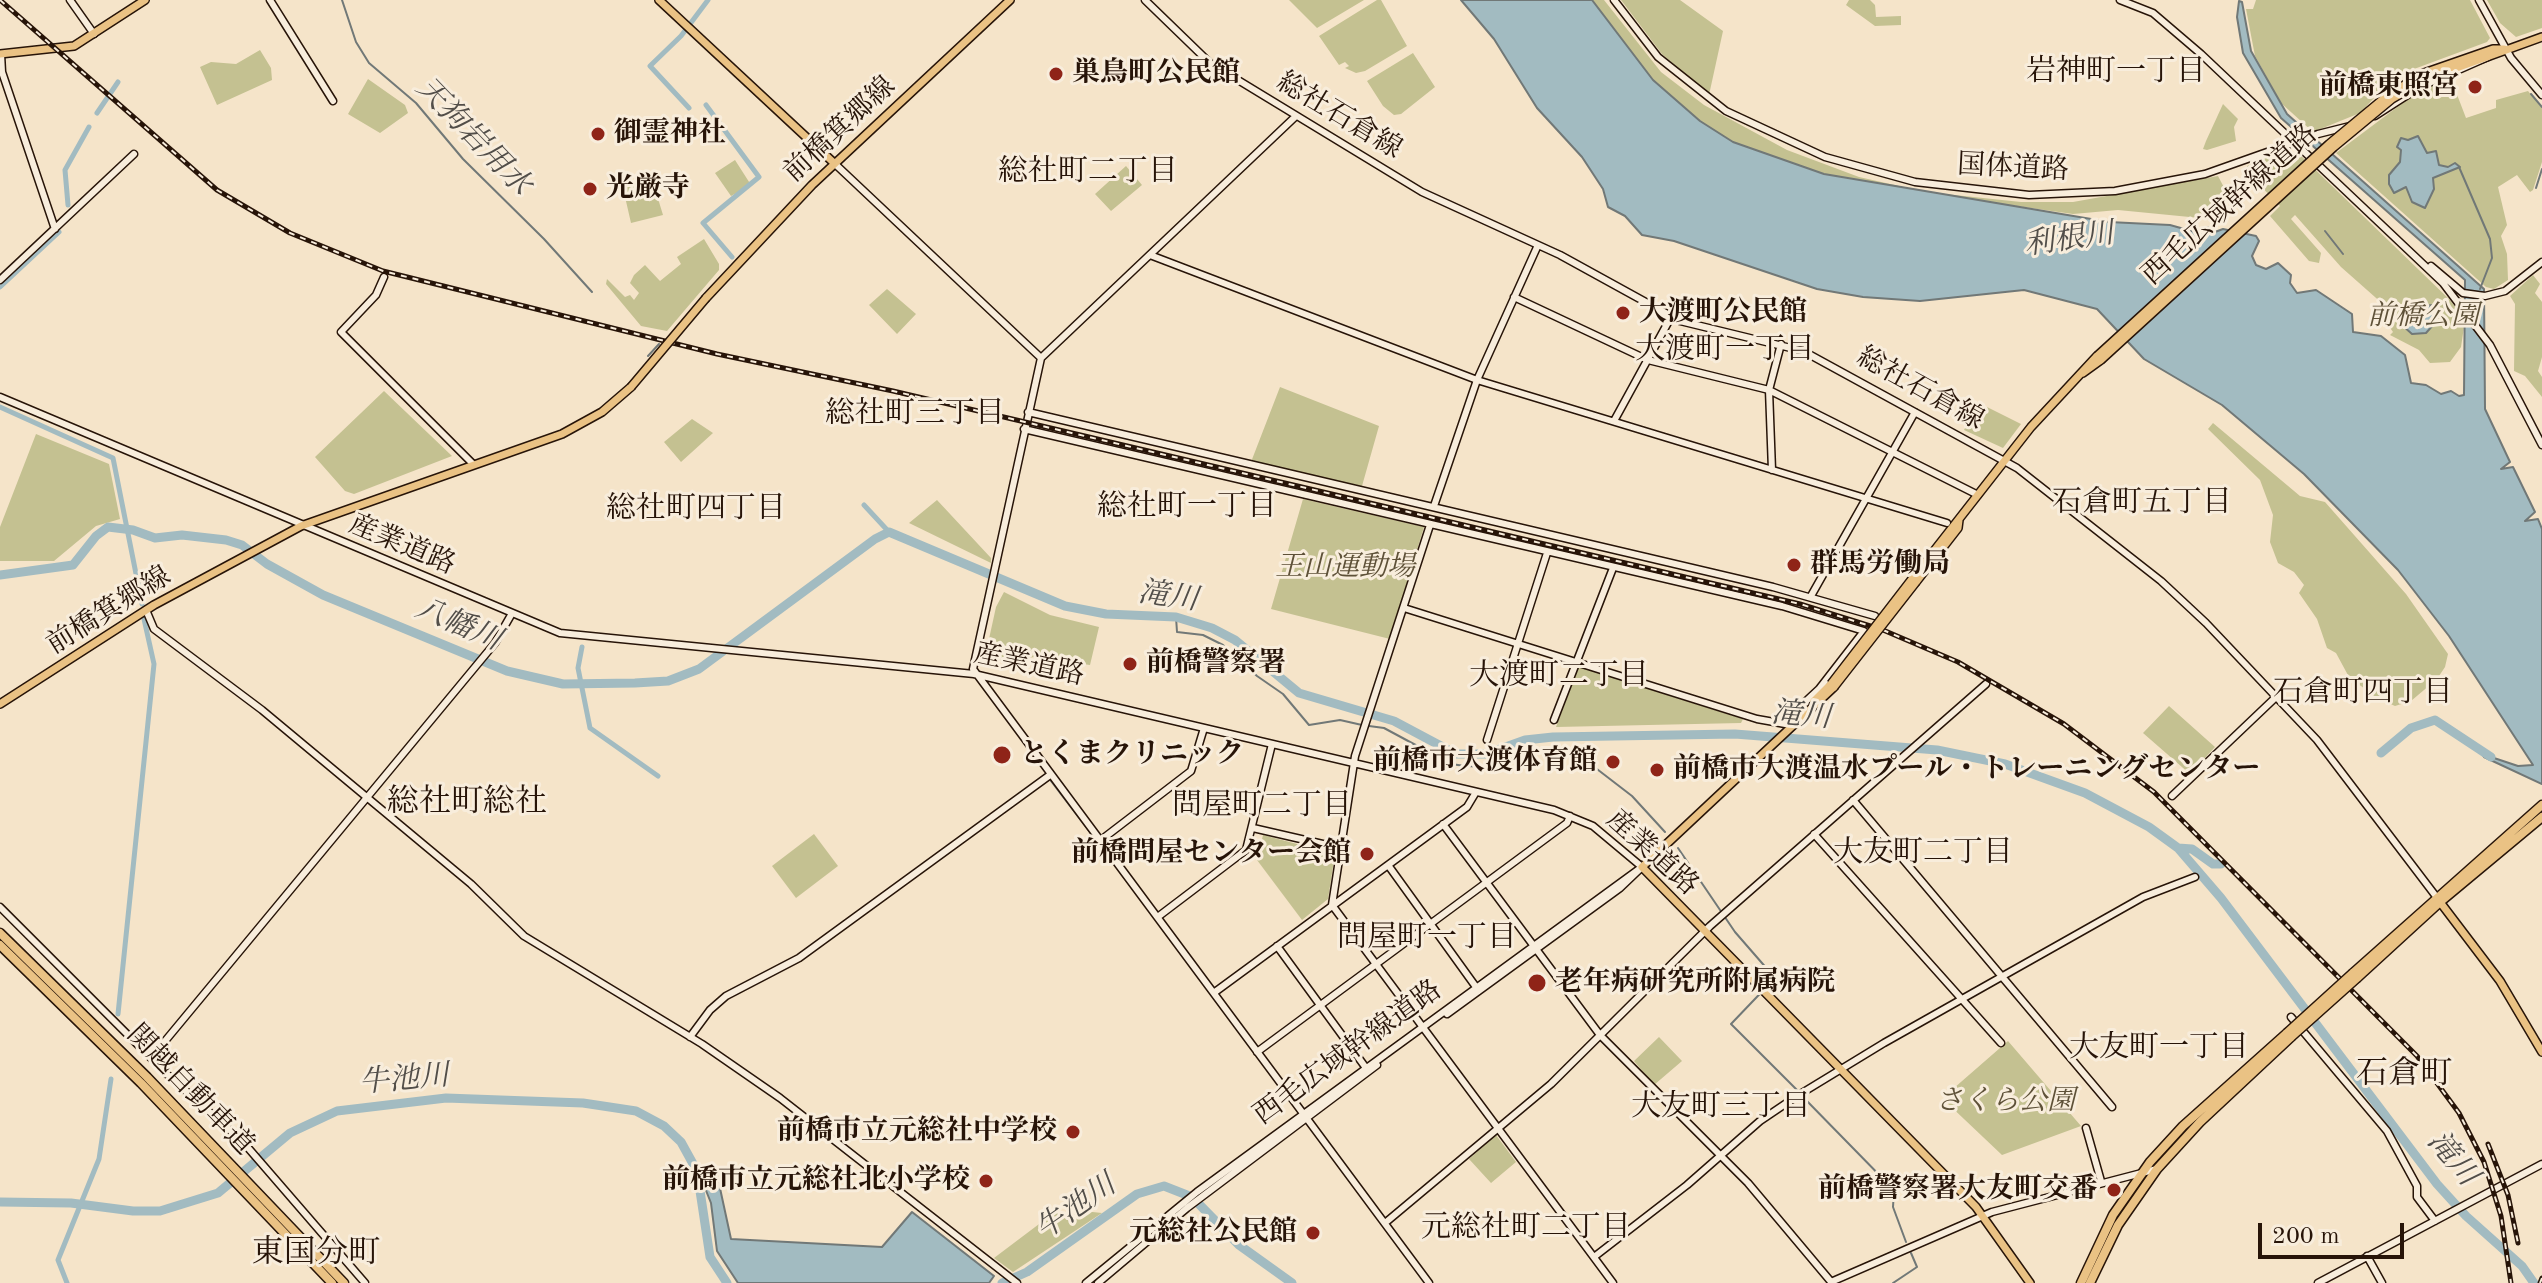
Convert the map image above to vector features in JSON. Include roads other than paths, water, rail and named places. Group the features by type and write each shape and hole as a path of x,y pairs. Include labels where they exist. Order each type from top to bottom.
{"highway":[{"path":"2081,1283 2113,1215 2144,1170 2183,1126 2540,811"},
{"name":"関越自動車道","path":"0,933 317,1260 344,1283"},
{"name":"関越自動車道","path":"0,945 235,1173"},
{"path":"2090,1283 2115,1230 2157,1169 2289,1035"},
{"name":"関越自動車道","path":"317,1260 332,1283"}],"main road":[{"path":"1,54 64,49 94,34 145,0"},
{"path":"659,0 834,163"},
{"name":"前橋箕郷線","path":"473,464 576,428 609,407 631,387 706,298 834,163 1010,0"},
{"name":"西毛広域幹線道路","path":"2425,76 2542,37"},
{"name":"西毛広域幹線道路","path":"1642,867 1832,686 1958,528 1960,518 2004,460 2083,373 2329,144 2388,95 2425,76 2493,49 2506,49"},
{"path":"301,526 473,464"},
{"name":"前橋箕郷線","path":"0,704 146,610 301,526"},
{"name":"産業道路","path":"1642,867 1983,1215 2030,1283"},
{"path":"2438,899 2500,981 2542,1052"}],"street":[{"path":"70,0 94,34"},
{"path":"270,0 333,101"},
{"name":"総社石倉線","path":"1145,0 1198,54 1422,192 1538,245 1671,317 1706,330 1781,344 1812,355 2004,460 2173,592 2331,758 2438,899"},
{"name":"国体道路","path":"1614,0 1666,65 1726,111 1825,157 1915,182 2029,195 2115,191 2205,174 2317,135 2365,122 2420,87 2488,57"},
{"path":"2120,0 2153,13 2419,259 2461,304 2497,356 2542,445"},
{"path":"2479,0 2506,49 2542,95"},
{"path":"1,54 2,72 55,229"},
{"path":"1296,116 1041,358 973,664 974,674 1159,916 1429,1283"},
{"path":"0,280 134,154"},
{"path":"834,163 1041,358"},
{"path":"1434,506 1477,380 1538,245"},
{"path":"1150,255 1477,380 1947,523"},
{"path":"2419,259 2464,293"},
{"path":"2454,296 2464,293 2493,295 2509,288 2542,262"},
{"path":"384,277 376,295 341,332 473,464"},
{"path":"1514,297 1648,360 1769,390 1978,495"},
{"path":"1614,421 1671,317"},
{"path":"1772,470 1769,390 1781,344"},
{"name":"産業道路","path":"0,397 511,615 579,636 974,674 1570,816 1610,837 1642,867"},
{"path":"1028,412 1811,596 1875,616"},
{"path":"1811,596 1915,412"},
{"path":"1024,429 1782,606 1864,631 1834,670 1790,716 1789,727 1404,608"},
{"path":"1430,525 1353,763 1332,905 1613,1283"},
{"path":"1487,740 1547,553"},
{"path":"1554,720 1613,568"},
{"path":"146,610 154,629 262,710 368,797 471,884 524,936 690,1037 780,1098 1017,1283"},
{"path":"151,1058 477,666 511,615"},
{"path":"1385,1223 1498,1129 1600,1035 1705,931 1986,684"},
{"path":"2172,796 2276,697"},
{"path":"1101,840 1191,771 1204,728"},
{"path":"1159,916 1246,850 1272,744"},
{"path":"690,1037 710,1010 726,996 799,958 1050,775"},
{"path":"1215,992 1467,807 1476,792"},
{"path":"1853,800 2112,1107"},
{"path":"1257,1052 1567,823 1570,816"},
{"path":"1443,824 1600,1035 1721,1156 1830,1282 1983,1215 2101,1181 2157,1169"},
{"path":"1253,828 1340,848"},
{"path":"1814,834 2001,1043"},
{"path":"1388,865 1476,987"},
{"name":"西毛広域幹線道路","path":"1086,1283 1185,1205 1642,867"},
{"path":"1594,1257 1760,1121 1840,1070 2143,897 2195,877"},
{"path":"0,907 151,1058 243,1142 365,1283"},
{"path":"1277,946 1366,1068"},
{"name":"西毛広域幹線道路","path":"1304,1117 1366,1068 1533,948"},
{"path":"2291,1017 2387,1131 2417,1186 2417,1197 2435,1221"},
{"path":"2086,1128 2101,1181"},
{"path":"2318,1283 2542,1164"},
{"name":"西毛広域幹線道路","path":"1098,1283 1185,1205"},
{"path":"2367,1256 2382,1283"}],"water":[{"name":"利根川","path":"1461,0 1592,0 1653,80 1700,121 1733,142 1824,174 2109,222 2170,225 2195,232 2208,227 2215,232 2223,229 2256,236 2259,241 2252,256 2256,265 2266,269 2278,263 2291,275 2290,283 2297,293 2316,290 2352,314 2353,332 2381,336 2405,355 2411,383 2426,385 2441,394 2451,391 2459,396 2464,395 2465,280 2281,118 2243,53 2237,17 2239,1 2242,2 2251,51 2287,114 2484,289 2485,409 2510,462 2501,469 2513,467 2535,512 2525,521 2538,519 2542,529 2542,784 2484,757 2482,754 2518,766 2533,765 2449,636 2398,570 2304,474 2222,405 2144,359 2097,309 2024,290 1920,301 1863,297 1817,289 1674,241 1642,235 1625,216 1608,207 1603,189 1582,157 1537,108 1494,39"},
{"path":"2418,136 2427,153 2436,151 2439,165 2448,167 2455,163 2460,167 2433,178 2434,189 2425,208 2412,202 2406,187 2394,193 2389,184 2389,175 2400,162 2401,150 2397,147 2401,138 2408,140"},
{"path":"2411,301 2412,309 2432,305 2434,324 2426,333 2412,334 2402,325 2401,311"},
{"path":"718,1179 731,1239 882,1247 912,1212 994,1276 989,1283 738,1283 717,1251 711,1203 705,1188"}],"waterway":[{"name":"天狗岩用水","path":"342,0 356,42 369,63 416,103 463,159 544,239 592,292"},
{"path":"689,108 650,66 681,36 708,0"},
{"path":"97,113 118,82"},
{"path":"2531,94 2542,107"},
{"path":"706,105 759,177 703,223 732,257"},
{"path":"68,205 65,170 89,127"},
{"path":"2459,167 2490,239 2492,258 2480,289"},
{"path":"2536,188 2542,169"},
{"path":"2325,231 2343,254"},
{"path":"0,287 59,232"},
{"path":"648,356 659,344"},
{"path":"0,407 113,458 142,604"},
{"path":"864,505 889,532"},
{"name":"滝川","path":"0,575 73,565 96,536 108,527 133,530 155,538 182,535 226,540 242,545 267,564 323,595 507,671 563,684 635,683 668,681 699,669 875,539 889,532 1065,606 1106,614 1176,617 1212,628 1235,640 1299,693 1394,721 1456,754 1486,754 1525,740 1553,737 1735,734 1937,750 2005,764 2085,793 2149,827 2178,848 2221,898 2437,1184 2466,1216 2522,1266 2534,1283"},
{"path":"1176,617 1177,632 1203,635 1223,645 1257,676 1283,694 1309,725 1340,720 1362,725"},
{"path":"118,1014 154,664 144,619"},
{"path":"582,647 578,668 590,728 658,776"},
{"path":"2381,753 2411,728 2435,720 2491,757"},
{"path":"1369,726 1384,728 1451,764 1465,766 1489,767 1522,751 1558,748 1593,766 1632,796 1665,832"},
{"path":"1051,781 1105,852"},
{"path":"1678,848 1735,932 1775,978 1731,1024 1799,1092"},
{"path":"2178,848 2192,849 2213,864 2221,864"},
{"path":"1108,856 1150,912"},
{"path":"67,1283 58,1260 99,1159 111,1079"},
{"path":"1803,1097 1894,1190 1893,1207 1906,1242"},
{"name":"牛池川","path":"0,1202 71,1203 133,1211 160,1211 218,1193 290,1133 337,1111 446,1098 583,1103 636,1111 664,1126 681,1142 697,1171 710,1257 727,1283"},
{"name":"牛池川","path":"1002,1283 1027,1272 1137,1194 1164,1186 1192,1197 1239,1245 1292,1283"},
{"path":"1893,1283 1917,1267 1911,1253"}],"railway":[{"path":"0,0 217,190 290,233 383,271 717,354 893,391 1800,604 1883,630 1958,662 2064,724 2154,792 2417,1056 2459,1113 2484,1162 2501,1216 2511,1283"},
{"path":"2488,1144 2508,1195 2518,1243"},
{"path":"2540,1283 2542,1278"}],"place":[{"name":"巣鳥町公民館","path":"1056,74"},
{"name":"前橋東照宮","path":"2475,87"},
{"name":"御霊神社","path":"598,134"},
{"name":"光厳寺","path":"590,189"},
{"name":"大渡町公民館","path":"1623,313"},
{"name":"群馬労働局","path":"1794,565"},
{"name":"前橋警察署","path":"1130,664"},
{"name":"とくまクリニック","path":"1002,755"},
{"name":"前橋市大渡体育館","path":"1613,762"},
{"name":"前橋市大渡温水プール・トレーニングセンター","path":"1657,770"},
{"name":"前橋問屋センター会館","path":"1367,854"},
{"name":"老年病研究所附属病院","path":"1537,983"},
{"name":"前橋市立元総社中学校","path":"1073,1132"},
{"name":"前橋市立元総社北小学校","path":"986,1181"},
{"name":"前橋警察署大友町交番","path":"2114,1190"},
{"name":"元総社公民館","path":"1313,1233"}],"district":[{"name":"岩神町一丁目","path":"2116,72"},
{"name":"総社町二丁目","path":"1088,172"},
{"name":"大渡町一丁目","path":"1725,350"},
{"name":"総社町三丁目","path":"915,414"},
{"name":"石倉町五丁目","path":"2142,503"},
{"name":"総社町一丁目","path":"1187,507"},
{"name":"総社町四丁目","path":"696,509"},
{"name":"大渡町二丁目","path":"1559,676"},
{"name":"石倉町四丁目","path":"2363,693"},
{"name":"総社町総社","path":"467,803"},
{"name":"問屋町二丁目","path":"1262,806"},
{"name":"大友町二丁目","path":"1923,853"},
{"name":"問屋町一丁目","path":"1427,938"},
{"name":"大友町一丁目","path":"2159,1048"},
{"name":"石倉町","path":"2404,1075"},
{"name":"大友町三丁目","path":"1721,1107"},
{"name":"元総社町二丁目","path":"1526,1228"},
{"name":"東国分町","path":"316,1254"}],"park label":[{"name":"前橋公園","path":"2423,317"},
{"name":"王山運動場","path":"1345,568"},
{"name":"さくら公園","path":"2005,1102"}],"water label":[{"name":"八幡川","path":"458,625"}]}
